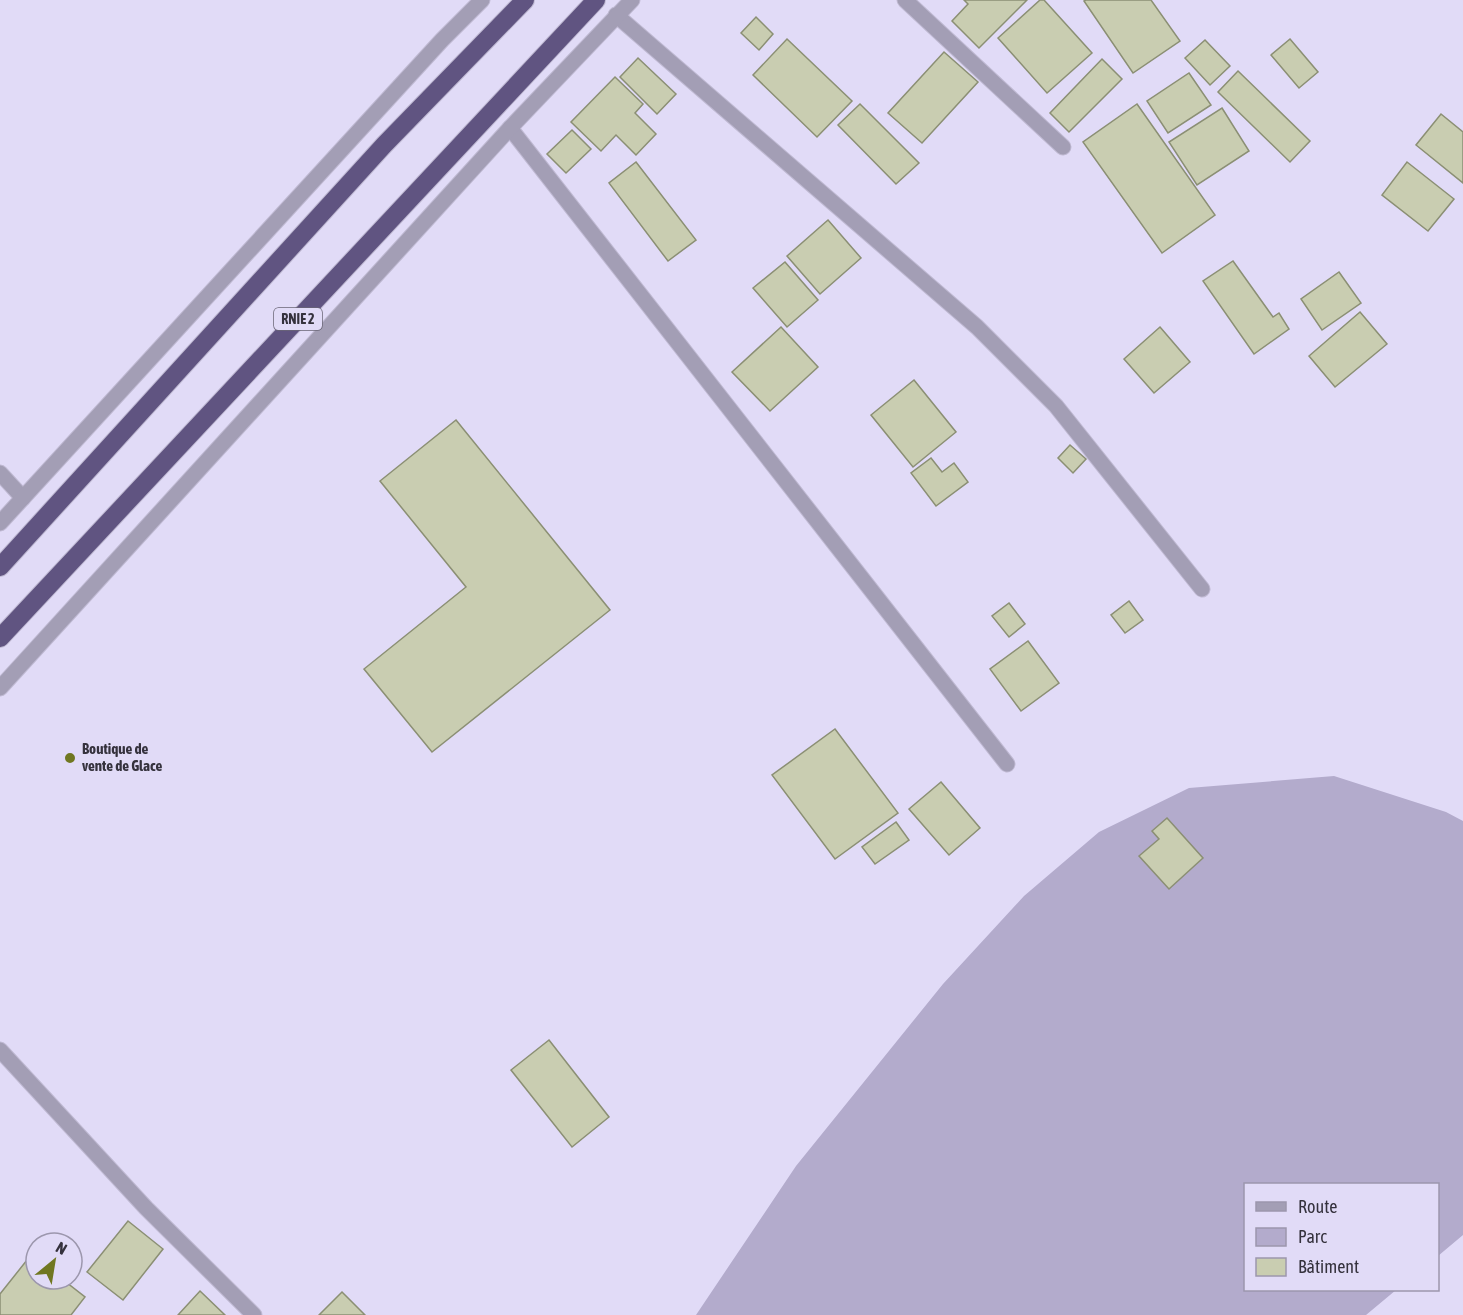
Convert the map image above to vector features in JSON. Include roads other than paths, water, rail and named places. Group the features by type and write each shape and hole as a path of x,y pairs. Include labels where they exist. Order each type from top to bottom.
{"highway":[{"path":"0,567 384,145 525,0"},
{"name":"RNIE 2","path":"0,638 596,0"}],"street":[{"path":"0,523 434,49 482,0"},
{"path":"0,688 510,128 632,0"},
{"path":"905,0 1063,147"},
{"path":"616,15 977,327 1056,406 1202,589"},
{"path":"510,128 1007,764"},
{"path":"0,473 23,498"},
{"path":"0,1050 146,1208 254,1315"}],"place":[{"name":"Boutique de vente de Glace","path":"70,758"}]}
